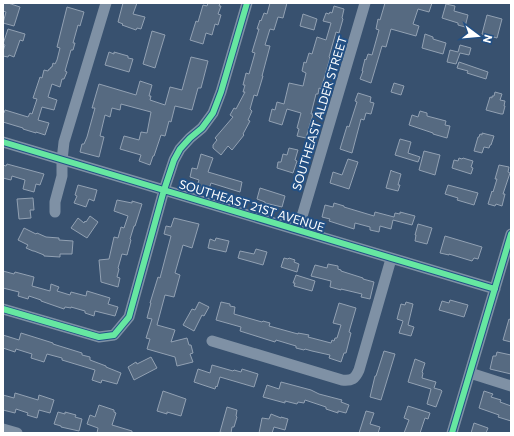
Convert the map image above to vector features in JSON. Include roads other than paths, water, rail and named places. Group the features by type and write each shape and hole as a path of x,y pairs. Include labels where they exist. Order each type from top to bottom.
{"street":[{"path":"56,212 55,202 62,176 64,142 106,3"},
{"path":"3,309 99,337 114,335 128,317 174,160 180,149 202,128 212,113 221,92 247,3"},
{"name":"SOUTHEAST ALDER STREET","path":"298,230 365,3"},
{"name":"SOUTHEAST 21ST AVENUE","path":"3,142 495,289"},
{"path":"452,433 511,234"},
{"path":"212,341 348,381 356,375 359,370 391,259"},
{"path":"470,373 511,386"},
{"path":"3,429 17,433"}]}
